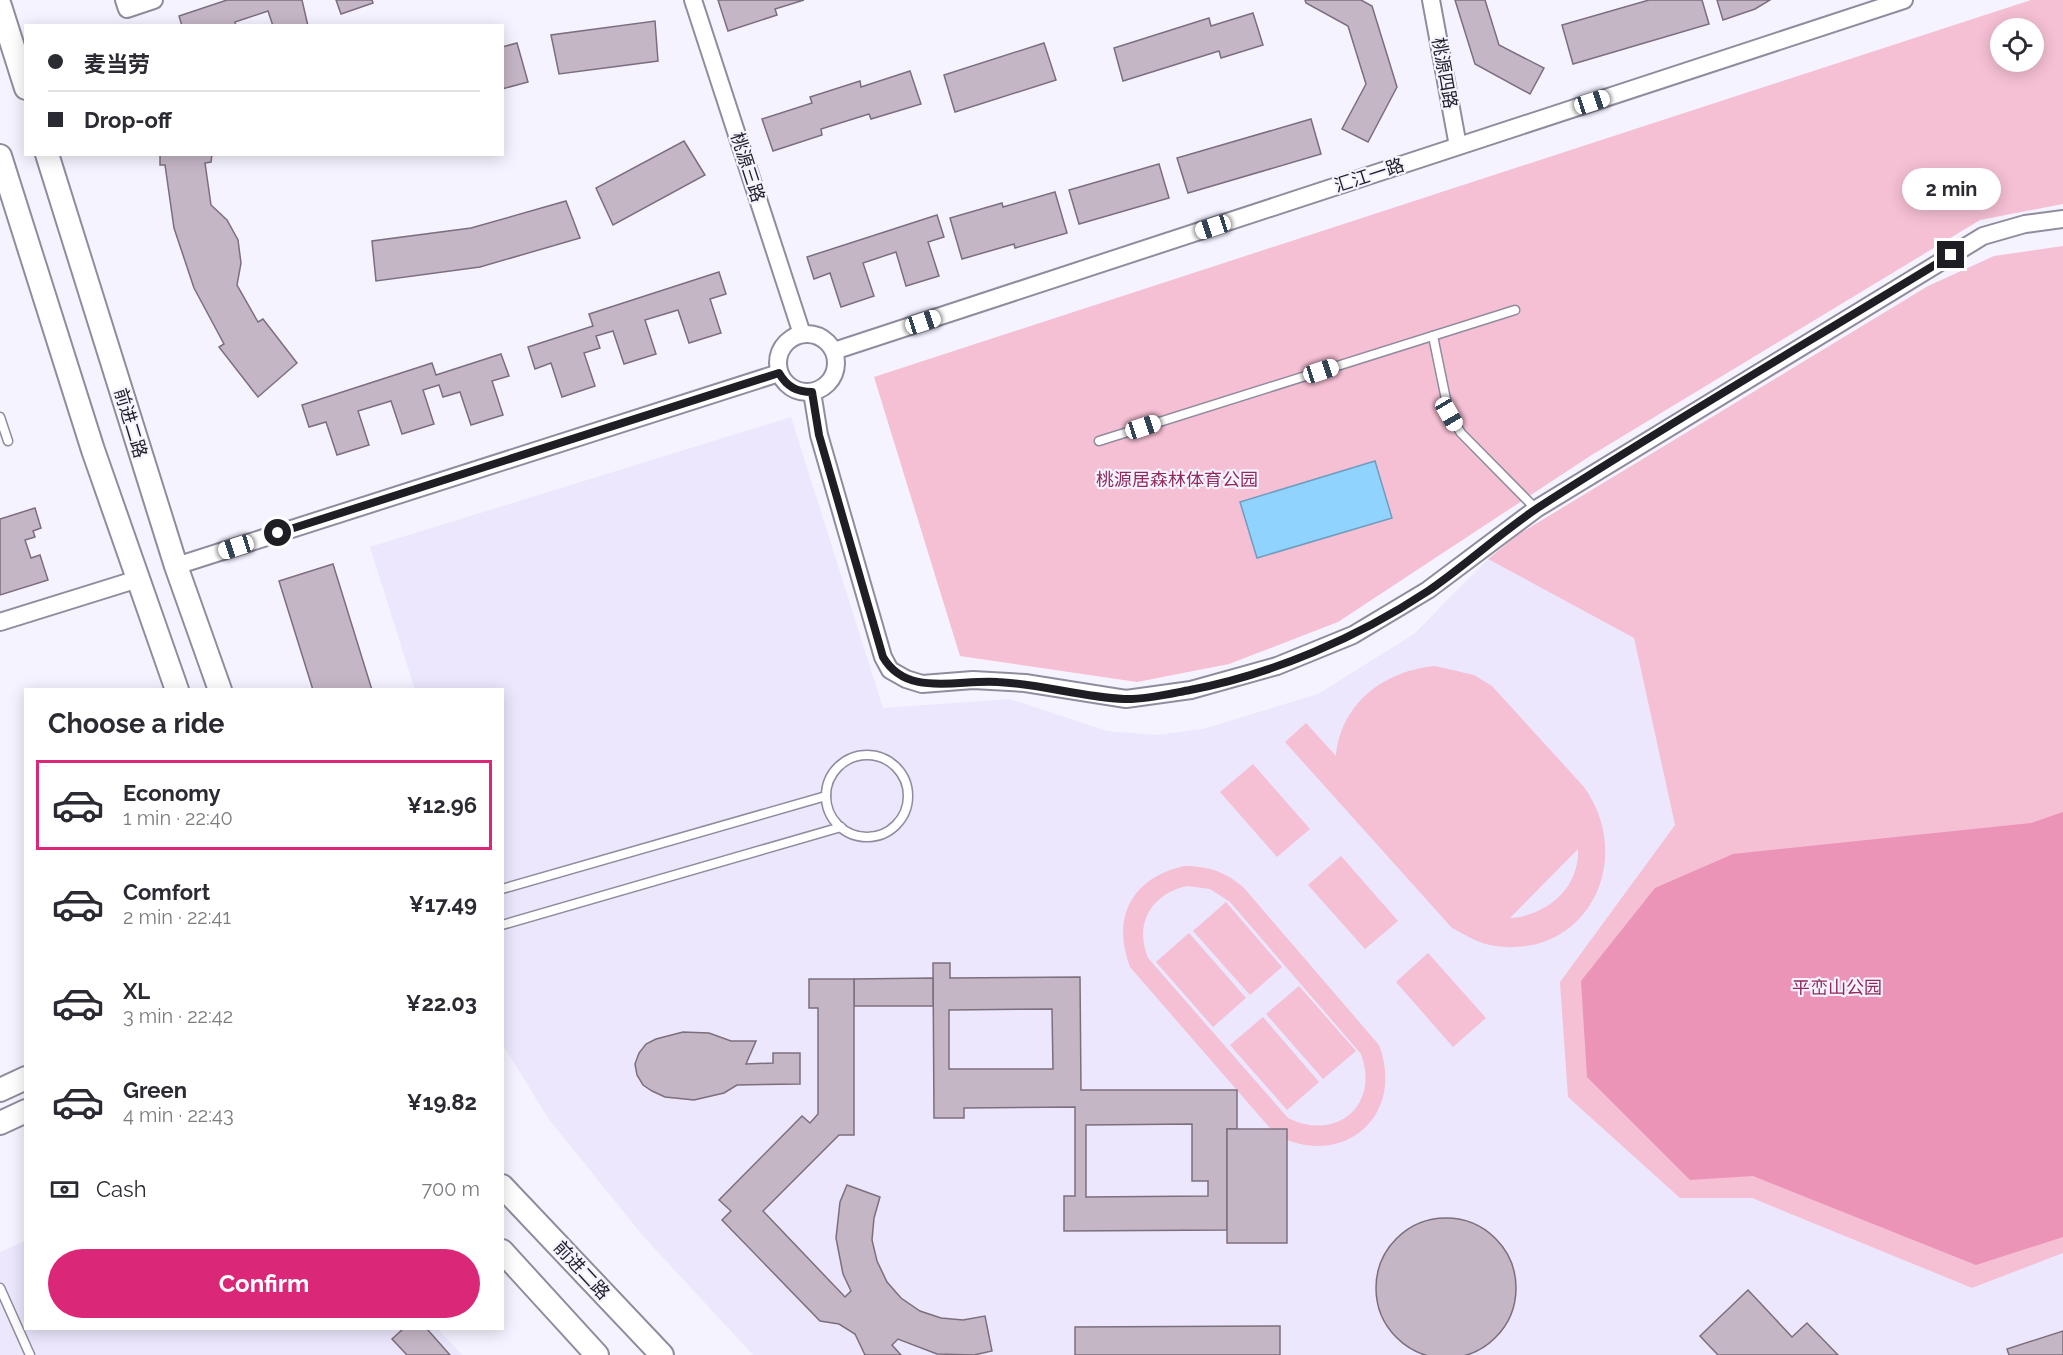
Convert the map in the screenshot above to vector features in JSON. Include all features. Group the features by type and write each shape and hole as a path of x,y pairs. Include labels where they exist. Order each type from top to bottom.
{"main road":[{"path":"0,6 24,82"},
{"path":"0,156 93,450 176,688"},
{"name":"前进二路","path":"48,156 176,566 219,688"},
{"path":"0,1090 24,1079"},
{"path":"0,1123 24,1112"},
{"name":"前进二路","path":"504,1188 662,1355"},
{"path":"504,1253 597,1355"}],"street":[{"path":"124,0 127,9 154,0"},
{"name":"桃源三路","path":"693,0 802,334"},
{"name":"桃源四路","path":"1431,0 1458,146"},
{"name":"汇江一路","path":"834,351 1904,0"},
{"path":"812,392 819,435 883,657 890,670 906,680 922,684 973,680 1025,683 1126,699 1191,690 1266,669 1353,635 1428,591 1536,509 1983,236 2025,224 2063,219"},
{"path":"802,334 821,337 834,351 836,360 832,376 827,384 812,392 804,392 789,386 779,373 778,356 781,348 787,341 802,334"},
{"path":"176,566 779,373"},
{"path":"0,622 138,579"}],"lane":[{"path":"1099,441 1515,310"},
{"path":"1433,336 1449,414 1461,433 1536,509"},
{"path":"0,417 8,441"},
{"path":"861,755 884,758 894,765 907,784 907,807 895,826 874,836 862,837 841,827 828,808 826,796 828,784 840,765 861,755"},
{"path":"504,888 826,796"},
{"path":"504,924 841,827"},
{"path":"0,1288 30,1355"}],"shaded area":[{"path":"791,417 883,708 1010,699 1107,731 1156,735 1203,729 1318,694 1414,634 1488,559 1634,638 1675,825 1560,982 1680,1198 1752,1198 1972,1288 2063,1253 2063,1355 753,1355 643,1236 548,1118 504,1047 504,688 414,688 370,547"},
{"path":"24,1241 24,1330 439,1330 462,1355 0,1355 0,1252"}],"green space":[{"name":"桃源居森林体育公园","path":"2031,0 2063,0 2063,204 1980,220 1590,456 1338,622 1229,664 1137,682 960,656 874,377"},
{"name":"平峦山公园","path":"2063,246 2063,1253 1972,1288 1752,1198 1680,1198 1568,1097 1560,982 1675,825 1634,638 1488,559 1519,534 1928,286 1994,256"},
{"path":"1435,666 1474,675 1492,686 1584,787 1599,816 1605,846 1603,875 1592,901 1575,923 1552,939 1523,946 1490,945 1452,928 1285,742 1306,723 1336,756 1346,720 1356,706 1368,693 1383,683 1416,669","holes":["1578,849 1577,863 1567,887 1548,906 1536,912 1510,918"]},
{"path":"1253,764 1310,829 1277,857 1220,792"},
{"path":"2063,812 2063,1237 1976,1265 1753,1176 1690,1180 1587,1077 1581,981 1655,888 1733,854 2031,823"},
{"path":"1341,856 1398,921 1365,949 1308,885"},
{"path":"1184,866 1201,867 1217,871 1237,882 1379,1045 1385,1071 1384,1094 1376,1114 1363,1130 1345,1141 1324,1146 1301,1144 1276,1135 1130,967 1123,932 1130,902 1151,880","holes":["1187,886 1210,889 1230,902 1361,1054 1365,1073 1364,1089 1359,1103 1350,1114 1337,1122 1322,1125 1306,1124 1288,1118 1148,958 1143,934 1145,922 1155,903 1174,890"]},
{"path":"1226,902 1282,967 1250,995 1193,931"},
{"path":"1189,933 1246,998 1213,1027 1156,962"},
{"path":"1428,953 1486,1018 1453,1047 1396,982"},
{"path":"1299,986 1356,1051 1323,1079 1266,1014"},
{"path":"1263,1017 1319,1082 1287,1110 1230,1045"}],"water":[{"path":"1375,461 1392,518 1257,558 1240,502"}],"building":[{"path":"227,0 302,0 308,24 272,24 268,11 235,22 236,24 181,24 179,16"},
{"path":"336,0 372,0 373,3 341,14"},
{"path":"718,0 804,0 775,9 777,15 728,31"},
{"path":"1305,0 1361,0 1372,6 1397,87 1368,142 1342,129 1366,84 1348,26 1306,3"},
{"path":"1455,0 1485,0 1499,45 1544,68 1530,94 1475,64"},
{"path":"1649,0 1702,0 1709,24 1573,64 1562,25"},
{"path":"1717,0 1770,0 1755,9 1723,20"},
{"path":"1253,13 1263,45 1221,58 1219,51 1123,81 1114,48 1209,18 1211,26"},
{"path":"655,21 658,61 559,74 551,35"},
{"path":"517,43 528,82 504,88 504,46"},
{"path":"1044,43 1056,80 955,112 944,75"},
{"path":"910,71 921,104 871,119 869,114 821,129 822,135 773,151 762,119 812,103 810,97 860,81 861,87"},
{"path":"1311,119 1321,154 1188,193 1177,158"},
{"path":"684,141 705,175 613,225 596,188"},
{"path":"160,156 212,156 211,162 205,163 211,205 227,220 238,240 241,263 237,285 258,322 263,319 297,363 258,397 219,347 224,344 194,288 174,228 165,165 160,165"},
{"path":"1159,164 1169,198 1079,224 1069,190"},
{"path":"1055,192 1067,233 1015,248 1014,244 962,259 950,218 1002,203 1003,207"},
{"path":"566,201 580,238 480,267 376,281 372,241 471,228"},
{"path":"937,215 944,237 928,242 939,276 906,286 896,252 863,263 874,296 841,307 830,273 814,279 807,257"},
{"path":"719,272 726,294 710,299 721,333 689,343 678,310 645,320 656,354 624,364 613,331 596,336 600,348 584,353 595,386 562,397 551,363 535,369 528,347 593,326 589,314"},
{"path":"501,354 509,376 492,381 503,415 471,425 460,392 443,397 439,385 423,390 434,424 402,434 391,401 358,411 369,445 337,455 326,422 309,427 302,405 432,363 436,375"},
{"path":"35,508 41,528 33,531 35,537 25,540 31,558 40,555 48,580 0,595 0,519"},
{"path":"333,564 371,688 312,688 279,581"},
{"path":"933,963 950,963 950,978 1080,977 1081,1090 1237,1090 1237,1129 1227,1129 1227,1230 1064,1231 1064,1196 1075,1196 1075,1107 964,1108 964,1118 934,1118","holes":["1052,1009 1053,1069 949,1069 949,1010","1192,1124 1192,1181 1208,1181 1208,1196 1086,1197 1086,1125"]},
{"path":"933,978 933,1006 854,1006 854,979"},
{"path":"809,979 854,979 854,1135 839,1135 763,1211 845,1297 851,1291 843,1274 836,1238 840,1202 847,1185 880,1197 874,1218 872,1240 877,1261 887,1282 901,1298 920,1311 941,1318 963,1320 985,1316 992,1351 974,1355 937,1354 898,1339 892,1345 901,1355 865,1355 855,1334 839,1324 820,1321 722,1220 731,1211 719,1200 802,1116 810,1123 818,1114 818,1008 809,1008"},
{"path":"683,1032 709,1033 731,1041 756,1041 746,1064 773,1063 773,1053 800,1053 800,1084 737,1085 724,1093 694,1100 665,1097 643,1085 637,1075 635,1064 646,1044"},
{"path":"1227,1129 1287,1129 1287,1243 1227,1243"},
{"path":"1432,1219 1460,1219 1485,1230 1496,1238 1504,1249 1515,1274 1515,1302 1504,1327 1496,1338 1485,1346 1463,1356 1429,1356 1407,1346 1396,1338 1388,1327 1377,1302 1377,1274 1388,1249 1396,1238 1407,1230"},
{"path":"1748,1290 1792,1337 1807,1323 1838,1355 1718,1355 1700,1336"},
{"path":"1280,1326 1280,1355 1075,1355 1075,1327"},
{"path":"402,1330 428,1330 450,1355 407,1355 392,1339"},
{"path":"2063,1331 2063,1355 2009,1355 2007,1349"}],"route":[{"path":"278,533 779,373 789,386 796,390 812,392 819,435 883,657 890,670 906,680 922,684 973,680 1025,683 1126,699 1191,690 1276,666 1353,635 1428,591 1536,509 1951,255"}]}
